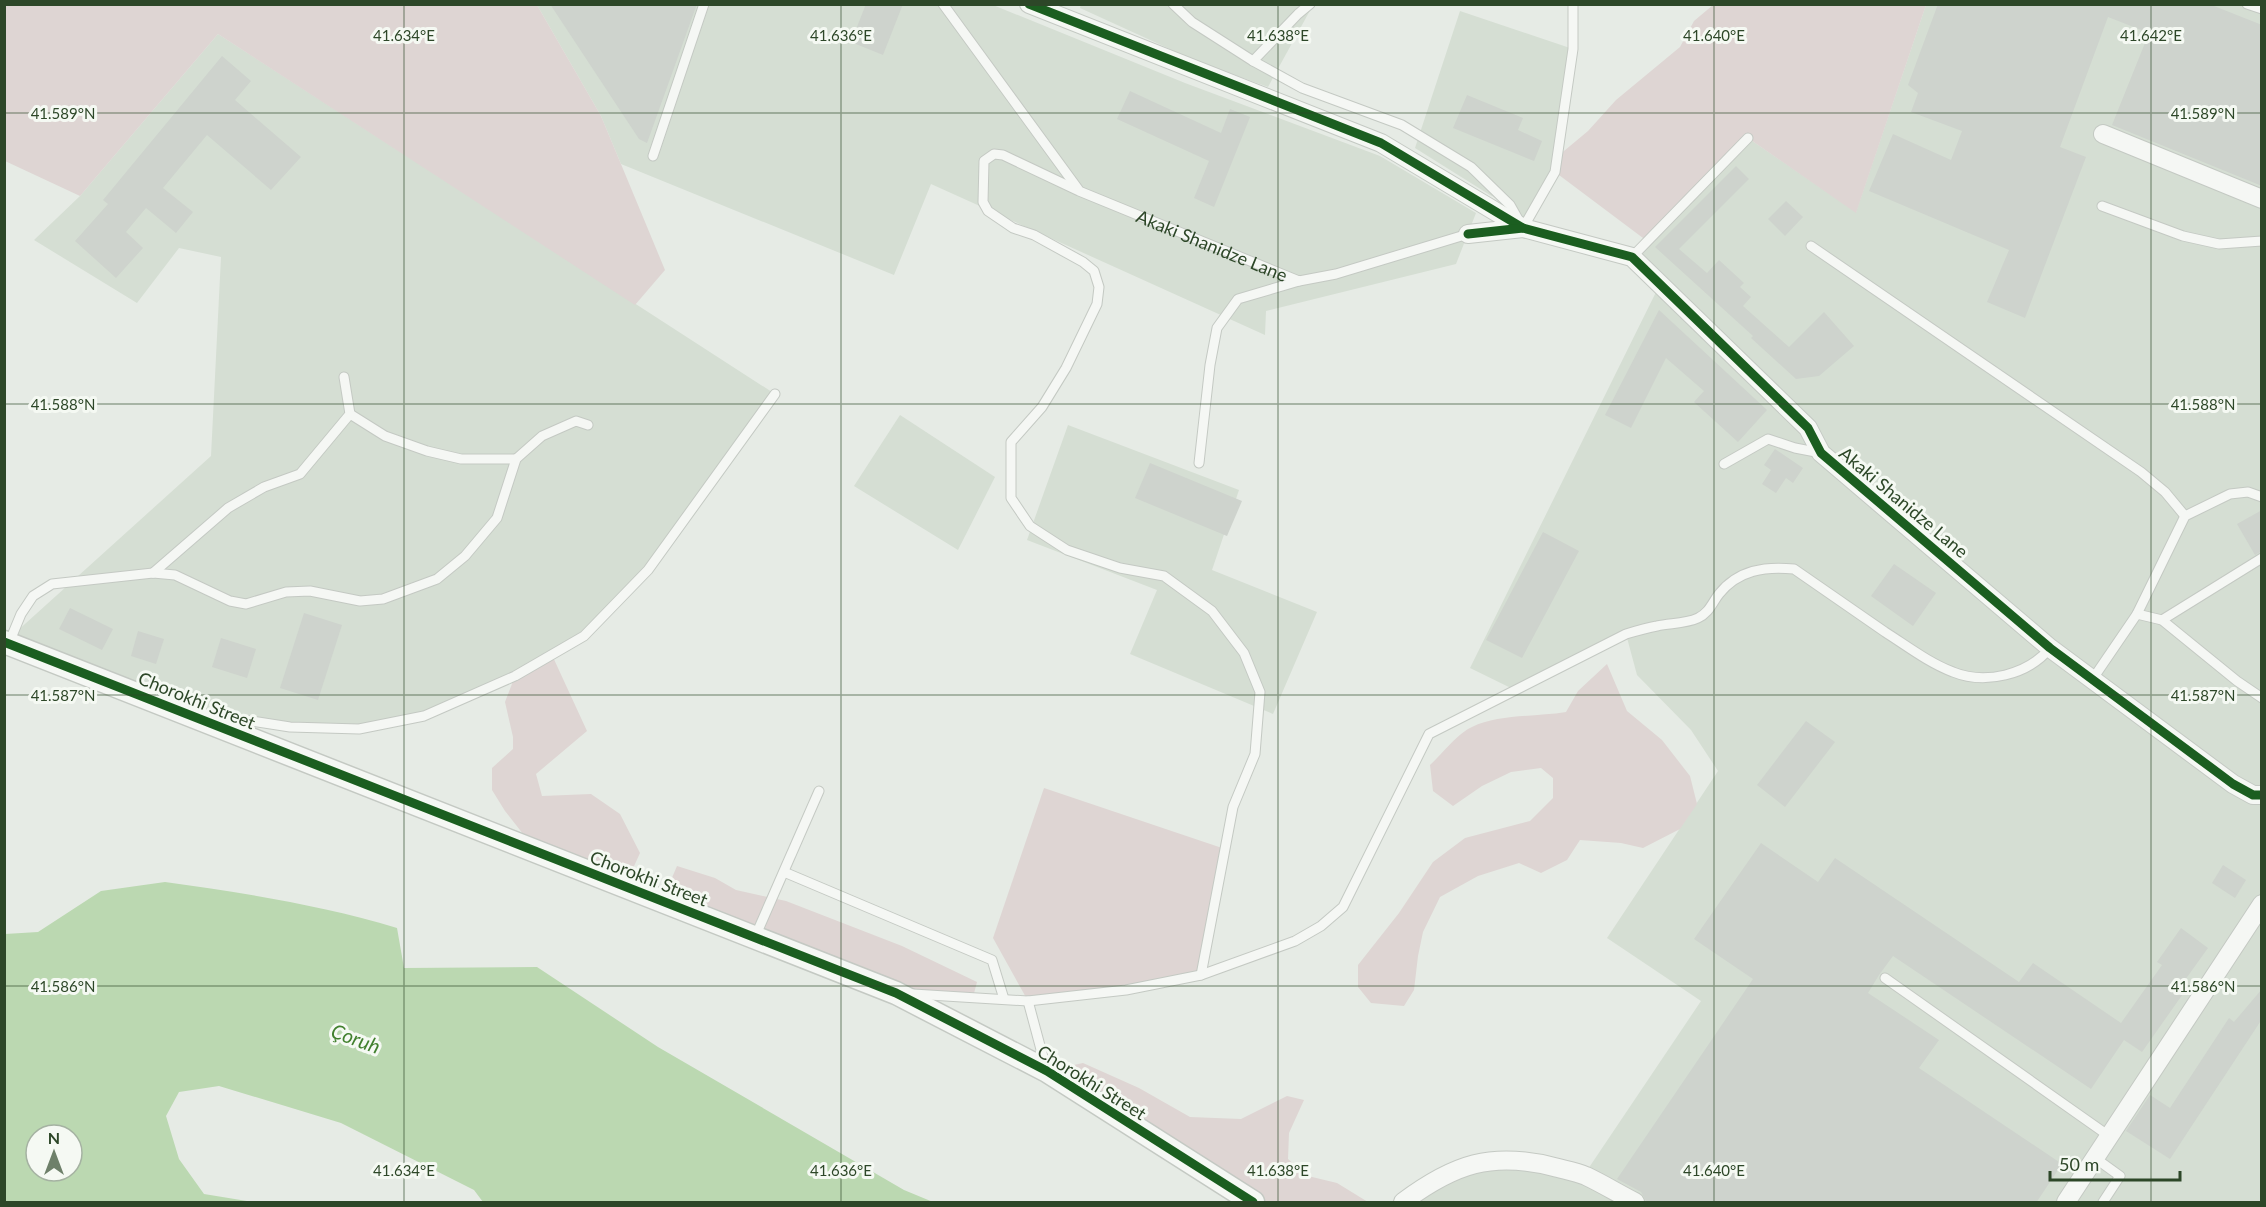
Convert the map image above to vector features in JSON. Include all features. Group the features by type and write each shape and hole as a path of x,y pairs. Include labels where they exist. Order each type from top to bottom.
{"street":[{"path":"1029,4 1381,142 1523,228"},
{"path":"2103,134 2262,199"},
{"name":"Akaki Shanidze Lane","path":"1468,234 1523,228 1632,257 1808,428 1821,453 2050,648 2234,784 2253,795 2262,795"},
{"name":"Chorokhi Street","path":"7,642 896,993 1047,1071 1253,1203"},
{"path":"2066,1203 2262,904"},
{"path":"1403,1203 1438,1180 1465,1167 1498,1159 1537,1163 1584,1175 1635,1202"}],"lane":[{"path":"653,156 705,4"},
{"path":"943,4 1079,191"},
{"path":"1173,4 1192,22 1253,61 1302,88 1402,125 1471,167 1510,205 1523,228"},
{"path":"1253,61 1310,4"},
{"path":"1523,228 1555,172 1573,49 1573,4"},
{"path":"2247,4 2262,9"},
{"path":"1632,257 1748,138"},
{"name":"Akaki Shanidze Lane","path":"1201,975 1233,807 1256,754 1260,692 1244,653 1212,611 1164,576 1120,568 1067,550 1030,526 1011,498 1011,442 1042,407 1066,368 1097,304 1099,287 1094,271 1083,262 1034,235 1013,228 988,211 983,202 984,161 994,154 1003,155 1079,191 1299,281 1336,274 1468,234"},
{"path":"2102,206 2183,236 2219,244 2262,241"},
{"path":"1811,246 2141,472 2165,492 2185,516"},
{"path":"1199,463 1210,364 1217,328 1238,299 1299,281"},
{"path":"153,573 228,508 264,487 300,474 350,414 344,377"},
{"path":"176,709 290,727 359,729 424,716 515,676 584,636 648,570 775,394"},
{"path":"350,414 385,436 427,451 461,459 516,459"},
{"path":"7,642 33,596 52,584 153,573 175,575 230,601 246,604 286,592 310,591 360,601 382,599 436,579 465,556 497,518 516,459 542,436 576,421 588,425"},
{"path":"1724,464 1768,439 1795,448 1821,453"},
{"path":"2092,680 2137,614 2185,516 2230,494 2248,492 2262,497"},
{"path":"2163,620 2262,558"},
{"path":"896,993 1028,1001 1126,990 1201,975 1295,941 1321,926 1343,907 1429,734 1626,634 1700,617 1734,580 1754,569 1776,567 1794,569 1907,646 1954,673 1980,677 2014,673 2023,670 2050,648"},
{"path":"2137,614 2163,620 2237,681 2262,698"},
{"path":"755,938 819,791"},
{"path":"784,872 992,960 1004,999"},
{"path":"1885,978 2109,1136"},
{"path":"1028,1001 1047,1071"},
{"path":"2095,1158 2120,1176 2103,1203"}],"shaded area":[{"path":"5,4 537,5 601,116 665,270 635,305 218,34 80,196 5,161"},
{"path":"1081,4 1313,5 1268,87 1196,61 1080,8"},
{"path":"537,5 993,5 1185,83 1380,156 1476,213 1456,264 1266,311 1265,335 931,184 894,275 621,164 601,116"},
{"path":"1713,5 1926,5 1856,213 1748,138 1647,241 1555,172 1558,156 1588,131 1616,100 1680,47 1694,21"},
{"path":"1926,5 2261,5 2261,1202 1403,1202 1498,1159 1584,1175 1701,1001 1607,938 1718,771 1691,730 1637,675 1626,634 1515,690 1470,668 1660,284 1632,257 1748,138 1856,212"},
{"path":"1460,11 1573,49 1555,172 1523,228 1510,205 1415,148"},
{"path":"218,34 775,394 648,570 584,636 515,676 424,716 359,729 290,727 175,709 5,642 211,456 221,257 179,248 137,303 34,240 80,196"},
{"path":"900,415 995,477 958,550 854,486"},
{"path":"1068,425 1239,490 1212,570 1317,612 1273,714 1130,654 1157,590 1027,540"},
{"path":"552,655 587,731 536,774 542,796 591,794 620,814 640,853 625,886 527,839 492,790 492,768 513,749 513,737 505,702 515,676"},
{"path":"1607,664 1627,711 1662,740 1690,776 1697,804 1680,829 1643,848 1621,843 1580,840 1567,860 1541,873 1519,863 1478,876 1440,897 1423,932 1414,990 1404,1006 1371,1003 1358,987 1358,965 1399,913 1433,862 1465,838 1530,821 1553,798 1553,778 1541,768 1511,772 1482,786 1453,806 1433,791 1430,765 1461,734 1482,723 1505,718 1566,712 1578,691"},
{"path":"1044,788 1225,849 1201,975 1028,1001 993,938"},
{"path":"677,866 715,878 736,890 786,901 902,946 977,982 973,997 896,993 662,901"},
{"path":"1083,1063 1139,1088 1190,1117 1241,1119 1287,1096 1304,1100 1289,1133 1288,1159 1308,1176 1337,1183 1368,1202 1253,1202 1047,1071"}],"water":[{"name":"Çoruh","path":"165,882 282,900 397,928 404,968 537,967 658,1047 904,1190 933,1202 483,1202 474,1190 341,1123 219,1086 179,1092 166,1116 179,1159 204,1194 253,1202 5,1202 5,934 38,932 101,891"}],"building":[{"path":"550,4 697,4 647,143 639,139"},
{"path":"866,4 903,4 883,55 851,42"},
{"path":"1938,4 2209,4 2262,25 2262,186 2112,125 2149,33 2108,17 2060,147 2086,157 2025,318 1987,302 2009,250 1869,191 1893,134 1951,160 1962,131 1911,112 1918,93 1908,85"},
{"path":"222,56 251,81 235,100 301,157 271,190 207,135 163,188 193,212 176,233 146,208 126,232 143,248 116,278 75,241 108,204 103,200"},
{"path":"1130,91 1221,133 1230,109 1250,117 1214,207 1194,198 1209,161 1117,119"},
{"path":"1467,95 1523,118 1518,130 1542,141 1534,161 1453,128"},
{"path":"1736,166 1749,179 1679,249 1707,273 1719,260 1744,283 1740,287 1751,297 1743,306 1789,347 1824,312 1854,346 1819,376 1796,379 1751,338 1753,336 1655,247"},
{"path":"1786,201 1803,217 1785,236 1768,219"},
{"path":"1659,310 1767,410 1738,442 1694,402 1704,391 1666,358 1631,428 1605,415"},
{"path":"1775,449 1803,468 1793,483 1786,478 1776,493 1762,484 1771,470 1764,465"},
{"path":"1150,463 1242,501 1227,536 1135,498"},
{"path":"2262,510 2262,551 2255,555 2237,524"},
{"path":"1543,532 1579,551 1522,658 1486,640"},
{"path":"1894,564 1936,593 1913,626 1871,596"},
{"path":"70,608 113,629 102,650 59,629"},
{"path":"304,613 342,625 318,700 280,688"},
{"path":"138,631 164,639 156,664 131,656"},
{"path":"221,638 256,649 247,678 212,667"},
{"path":"1806,721 1835,742 1785,807 1757,785"},
{"path":"1761,843 1818,882 1835,858 2019,982 2033,963 2121,1023 2162,965 2157,962 2181,928 2208,948 2180,987 2185,991 2142,1052 2124,1040 2091,1089 1893,956 1879,975 1868,993 1939,1040 1919,1068 2062,1164 2036,1203 1647,1203 1641,1192 1617,1179 1753,979 1694,939"},
{"path":"2223,865 2246,880 2235,898 2212,883"},
{"path":"2262,989 2262,1019 2170,1159 2126,1131 2150,1095 2170,1108 2229,1018 2234,1022"}],"cycle path":[{"path":"1029,4 1381,143 1523,228"},
{"path":"1468,234 1523,228 1632,257 1808,428 1821,453 2050,648 2233,784 2253,795 2262,795"},
{"path":"4,642 896,993 1047,1071 1253,1202"}]}
